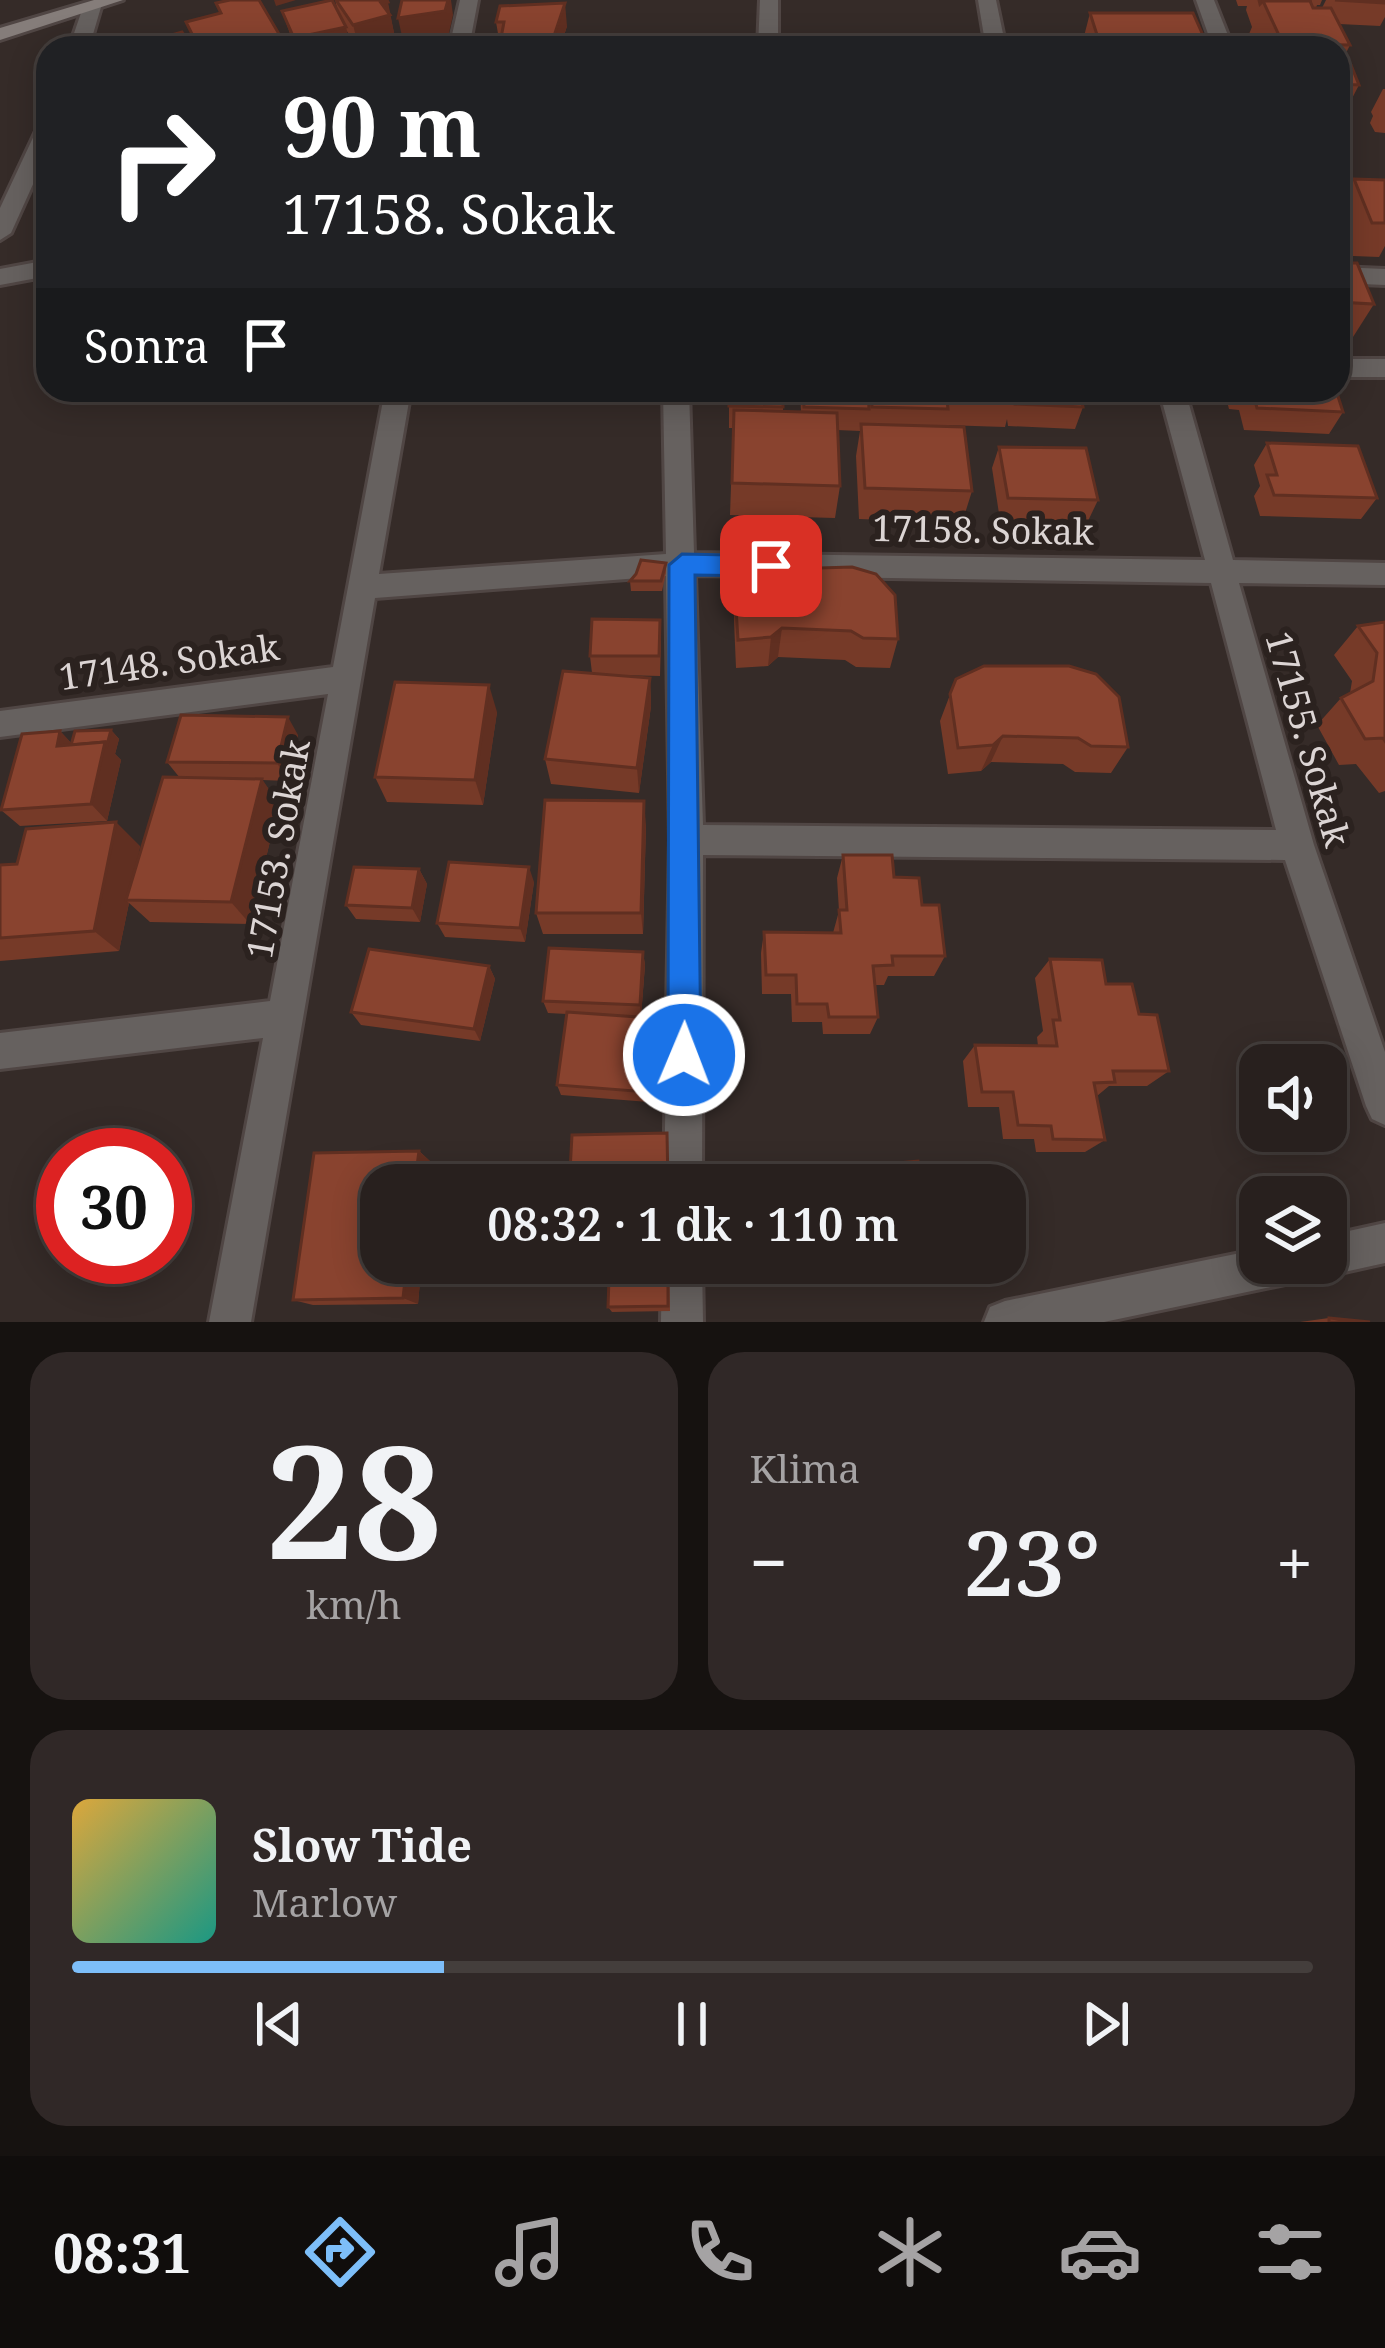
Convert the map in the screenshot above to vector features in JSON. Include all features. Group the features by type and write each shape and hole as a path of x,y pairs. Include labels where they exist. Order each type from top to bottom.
{"main road":[{"path":"0,20 68,0"},
{"path":"0,34 114,0"}],"street":[{"path":"462,36 469,0"},
{"path":"768,36 769,0"},
{"path":"987,0 994,36"},
{"path":"1204,0 1218,36"},
{"path":"83,36 92,7"},
{"path":"0,233 36,156"},
{"path":"0,277 36,270"},
{"path":"1350,276 1385,277"},
{"path":"1350,368 1385,368"},
{"name":"17153. Sokak","path":"230,1322 396,402"},
{"path":"676,402 687,840 683,1164"},
{"name":"17155. Sokak","path":"1175,402 1297,845 1385,1106"},
{"name":"17158. Sokak","path":"365,587 682,565 1385,574"},
{"name":"17148. Sokak","path":"0,724 348,678"},
{"path":"687,840 1297,845"},
{"path":"0,1051 287,1017"},
{"path":"1347,1251 1385,1243"},
{"path":"1005,1322 1239,1274"},
{"path":"682,1284 682,1322"}],"building":[{"path":"259,0 279,34 193,36 186,22 221,13 216,3"},
{"path":"332,0 346,27 293,36 282,11"},
{"path":"336,0 387,0 381,3 390,15 353,25"},
{"path":"402,0 448,0 445,11 398,18"},
{"path":"1263,1 1310,1 1313,8 1331,8 1345,36 1279,36"},
{"path":"565,3 554,36 501,36 504,22 496,22 500,6"},
{"path":"1090,13 1193,13 1203,36 1097,36"},
{"path":"1350,65 1351,65 1359,85 1350,85"},
{"path":"1354,179 1385,180 1385,223 1372,223"},
{"path":"1350,263 1357,263 1374,304 1350,303"},
{"path":"729,402 783,402 783,407 729,406"},
{"path":"804,402 869,402 869,409 804,407"},
{"path":"872,402 947,402 948,409 872,407"},
{"path":"1082,402 1083,407 1015,404"},
{"path":"1255,402 1340,402 1343,412 1257,408"},
{"path":"734,410 837,413 840,486 732,483"},
{"path":"861,424 964,427 972,491 865,488"},
{"path":"1267,443 1358,446 1377,498 1274,495 1267,475 1277,475"},
{"path":"999,447 1086,448 1098,500 1008,498"},
{"path":"641,560 666,563 661,581 630,581"},
{"path":"852,567 876,574 895,595 898,639 782,628 771,637 738,640 735,592 743,578 757,570"},
{"path":"592,619 660,620 659,656 590,656"},
{"path":"1385,622 1385,741 1365,739 1341,698 1373,681 1377,653 1358,626"},
{"path":"984,666 1069,666 1096,674 1119,697 1128,747 1091,746 1078,738 1003,736 993,745 958,748 950,694 956,679"},
{"path":"563,671 650,678 637,768 545,759"},
{"path":"395,682 489,685 475,780 375,777"},
{"path":"181,715 288,717 277,763 167,762"},
{"path":"111,730 107,745 71,745 75,731"},
{"path":"60,731 57,746 105,742 91,804 1,810 22,734"},
{"path":"163,777 262,779 231,902 126,900"},
{"path":"545,800 644,801 641,913 536,913"},
{"path":"116,822 94,931 0,938 0,865 17,864 26,829"},
{"path":"843,855 892,855 894,877 919,878 922,905 939,905 945,956 892,956 893,965 873,966 878,1017 829,1017 827,1004 797,1004 796,975 766,975 764,932 841,933 839,910 847,910"},
{"path":"449,862 529,867 520,928 437,923"},
{"path":"354,867 419,869 412,908 346,905"},
{"path":"549,948 643,952 640,1005 543,1001"},
{"path":"369,949 489,966 474,1029 351,1012"},
{"path":"1050,959 1102,960 1106,984 1132,984 1139,1014 1157,1015 1169,1071 1113,1071 1115,1082 1094,1083 1105,1140 1053,1139 1051,1126 1018,1125 1013,1092 982,1092 975,1045 1057,1046 1053,1020 1060,1020"},
{"path":"567,1012 666,1019 660,1093 557,1085"},
{"path":"667,1133 668,1164 570,1164 572,1135"},
{"path":"419,1151 417,1164 360,1164 360,1284 405,1284 403,1298 293,1300 314,1153"},
{"path":"609,1284 668,1284 668,1306 608,1307"}],"route":[{"path":"684,1055 687,840 682,565 771,566"}]}
